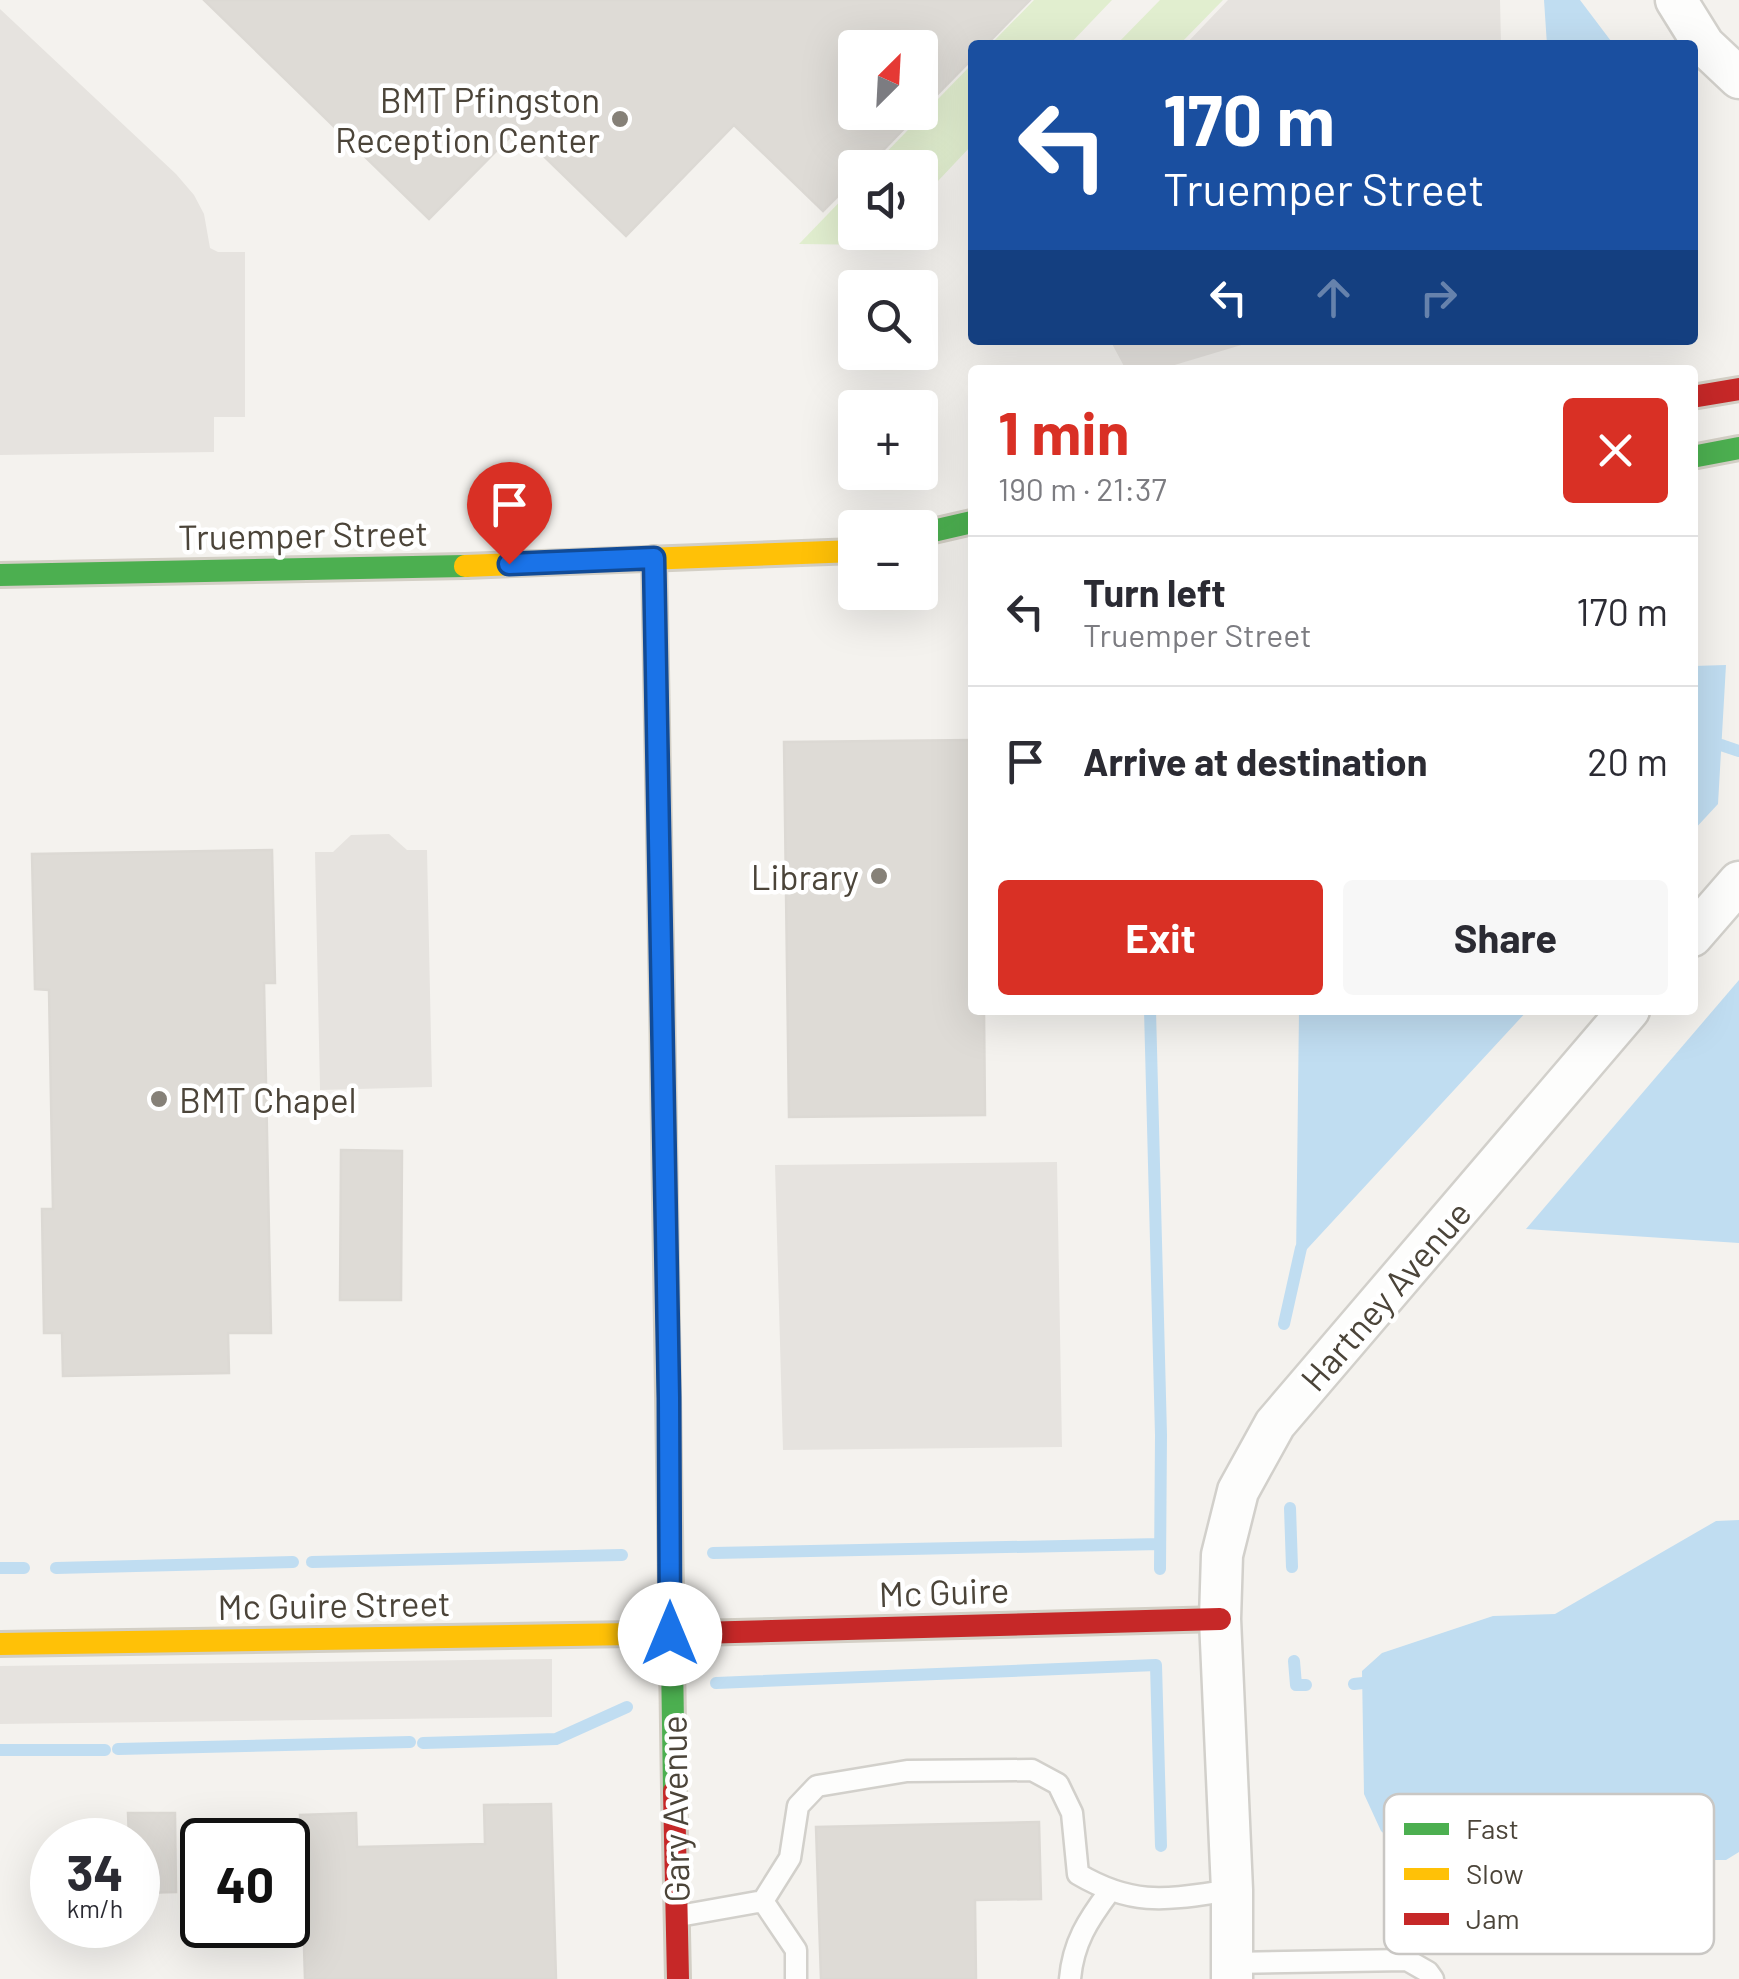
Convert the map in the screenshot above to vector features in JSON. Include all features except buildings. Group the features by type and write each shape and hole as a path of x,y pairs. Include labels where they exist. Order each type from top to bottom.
{"street":[{"path":"1676,0 1704,45 1739,78"},
{"path":"1698,396 1739,388"},
{"path":"1698,456 1739,448"},
{"path":"938,530 968,523"},
{"name":"Truemper Street","path":"0,575 838,551"},
{"name":"Gary Avenue","path":"654,558 678,1979"},
{"path":"1698,929 1739,882"},
{"name":"Hartney Avenue","path":"1220,1618 1222,1556 1238,1491 1275,1424 1625,1015"},
{"path":"1220,1618 1232,1971"},
{"name":"Mc Guire","path":"670,1634 1220,1618"},
{"name":"Mc Guire Street","path":"0,1644 670,1634"}],"lane":[{"path":"677,1916 763,1901 790,1858 798,1806 816,1786 907,1771 1032,1770 1058,1784 1072,1813 1078,1874 1109,1892 1156,1900 1232,1890"},
{"path":"1070,1979 1082,1928 1109,1892"},
{"path":"763,1901 796,1950 796,1979"},
{"path":"1232,1971 1407,1960 1434,1979"}],"green space":[{"path":"1034,0 1112,0 1074,40 995,40"},
{"path":"1160,0 1223,0 1184,40 1121,40"},
{"path":"968,68 968,149 938,181 938,150 889,150 908,130 938,130 938,99"},
{"path":"838,204 838,244 799,244"}],"shaded area":[{"path":"1228,0 1500,0 1501,40 1190,40"},
{"path":"0,9 176,174 204,214 210,248 218,252 245,252 245,417 214,417 214,452 0,455"},
{"path":"1113,345 1241,345 1175,365 1123,365"},
{"path":"389,834 407,850 427,850 432,1087 320,1090 315,852 333,852 351,835"},
{"path":"1057,1162 1062,1447 783,1450 775,1165"},
{"path":"552,1659 552,1717 0,1724 0,1666"}],"water":[{"path":"1544,0 1580,0 1610,40 1547,40"},
{"path":"1726,665 1718,804 1698,826 1698,666"},
{"path":"1739,980 1739,1243 1526,1229"},
{"path":"1299,1015 1523,1015 1296,1261"},
{"path":"1739,1520 1739,1852 1726,1860 1714,1860 1714,1794 1384,1794 1384,1834 1381,1831 1364,1794 1362,1671 1382,1653 1493,1616 1555,1614 1716,1521"}],"waterway":[{"path":"1698,746 1721,745 1739,751"},
{"path":"1150,1015 1161,1435 1160,1569"},
{"path":"1284,1324 1301,1248"},
{"path":"1290,1508 1292,1567"},
{"path":"713,1553 1160,1544"},
{"path":"312,1562 622,1555"},
{"path":"56,1568 293,1562"},
{"path":"0,1568 24,1568"},
{"path":"1294,1661 1296,1685 1306,1685"},
{"path":"716,1683 1156,1665 1161,1846"},
{"path":"1354,1684 1363,1683"},
{"path":"423,1743 556,1739 627,1707"},
{"path":"118,1749 410,1742"},
{"path":"0,1750 105,1750"}],"traffic: fast":[{"path":"1698,456 1739,448"},
{"path":"938,530 968,523"},
{"path":"0,575 465,566"},
{"path":"662,999 674,1791"}],"traffic: slow":[{"path":"465,566 838,552"},
{"path":"0,1644 696,1633"}],"traffic: jam":[{"path":"1698,396 1739,389"},
{"path":"654,558 662,999"},
{"path":"696,1633 1220,1619"},
{"path":"674,1791 678,1979"}],"place":[{"name":"BMT Pfingston Reception Center","path":"620,119"},
{"name":"Library","path":"879,876"},
{"name":"BMT Chapel","path":"159,1099"}],"route":[{"path":"509,564 654,558 670,1634"}]}
